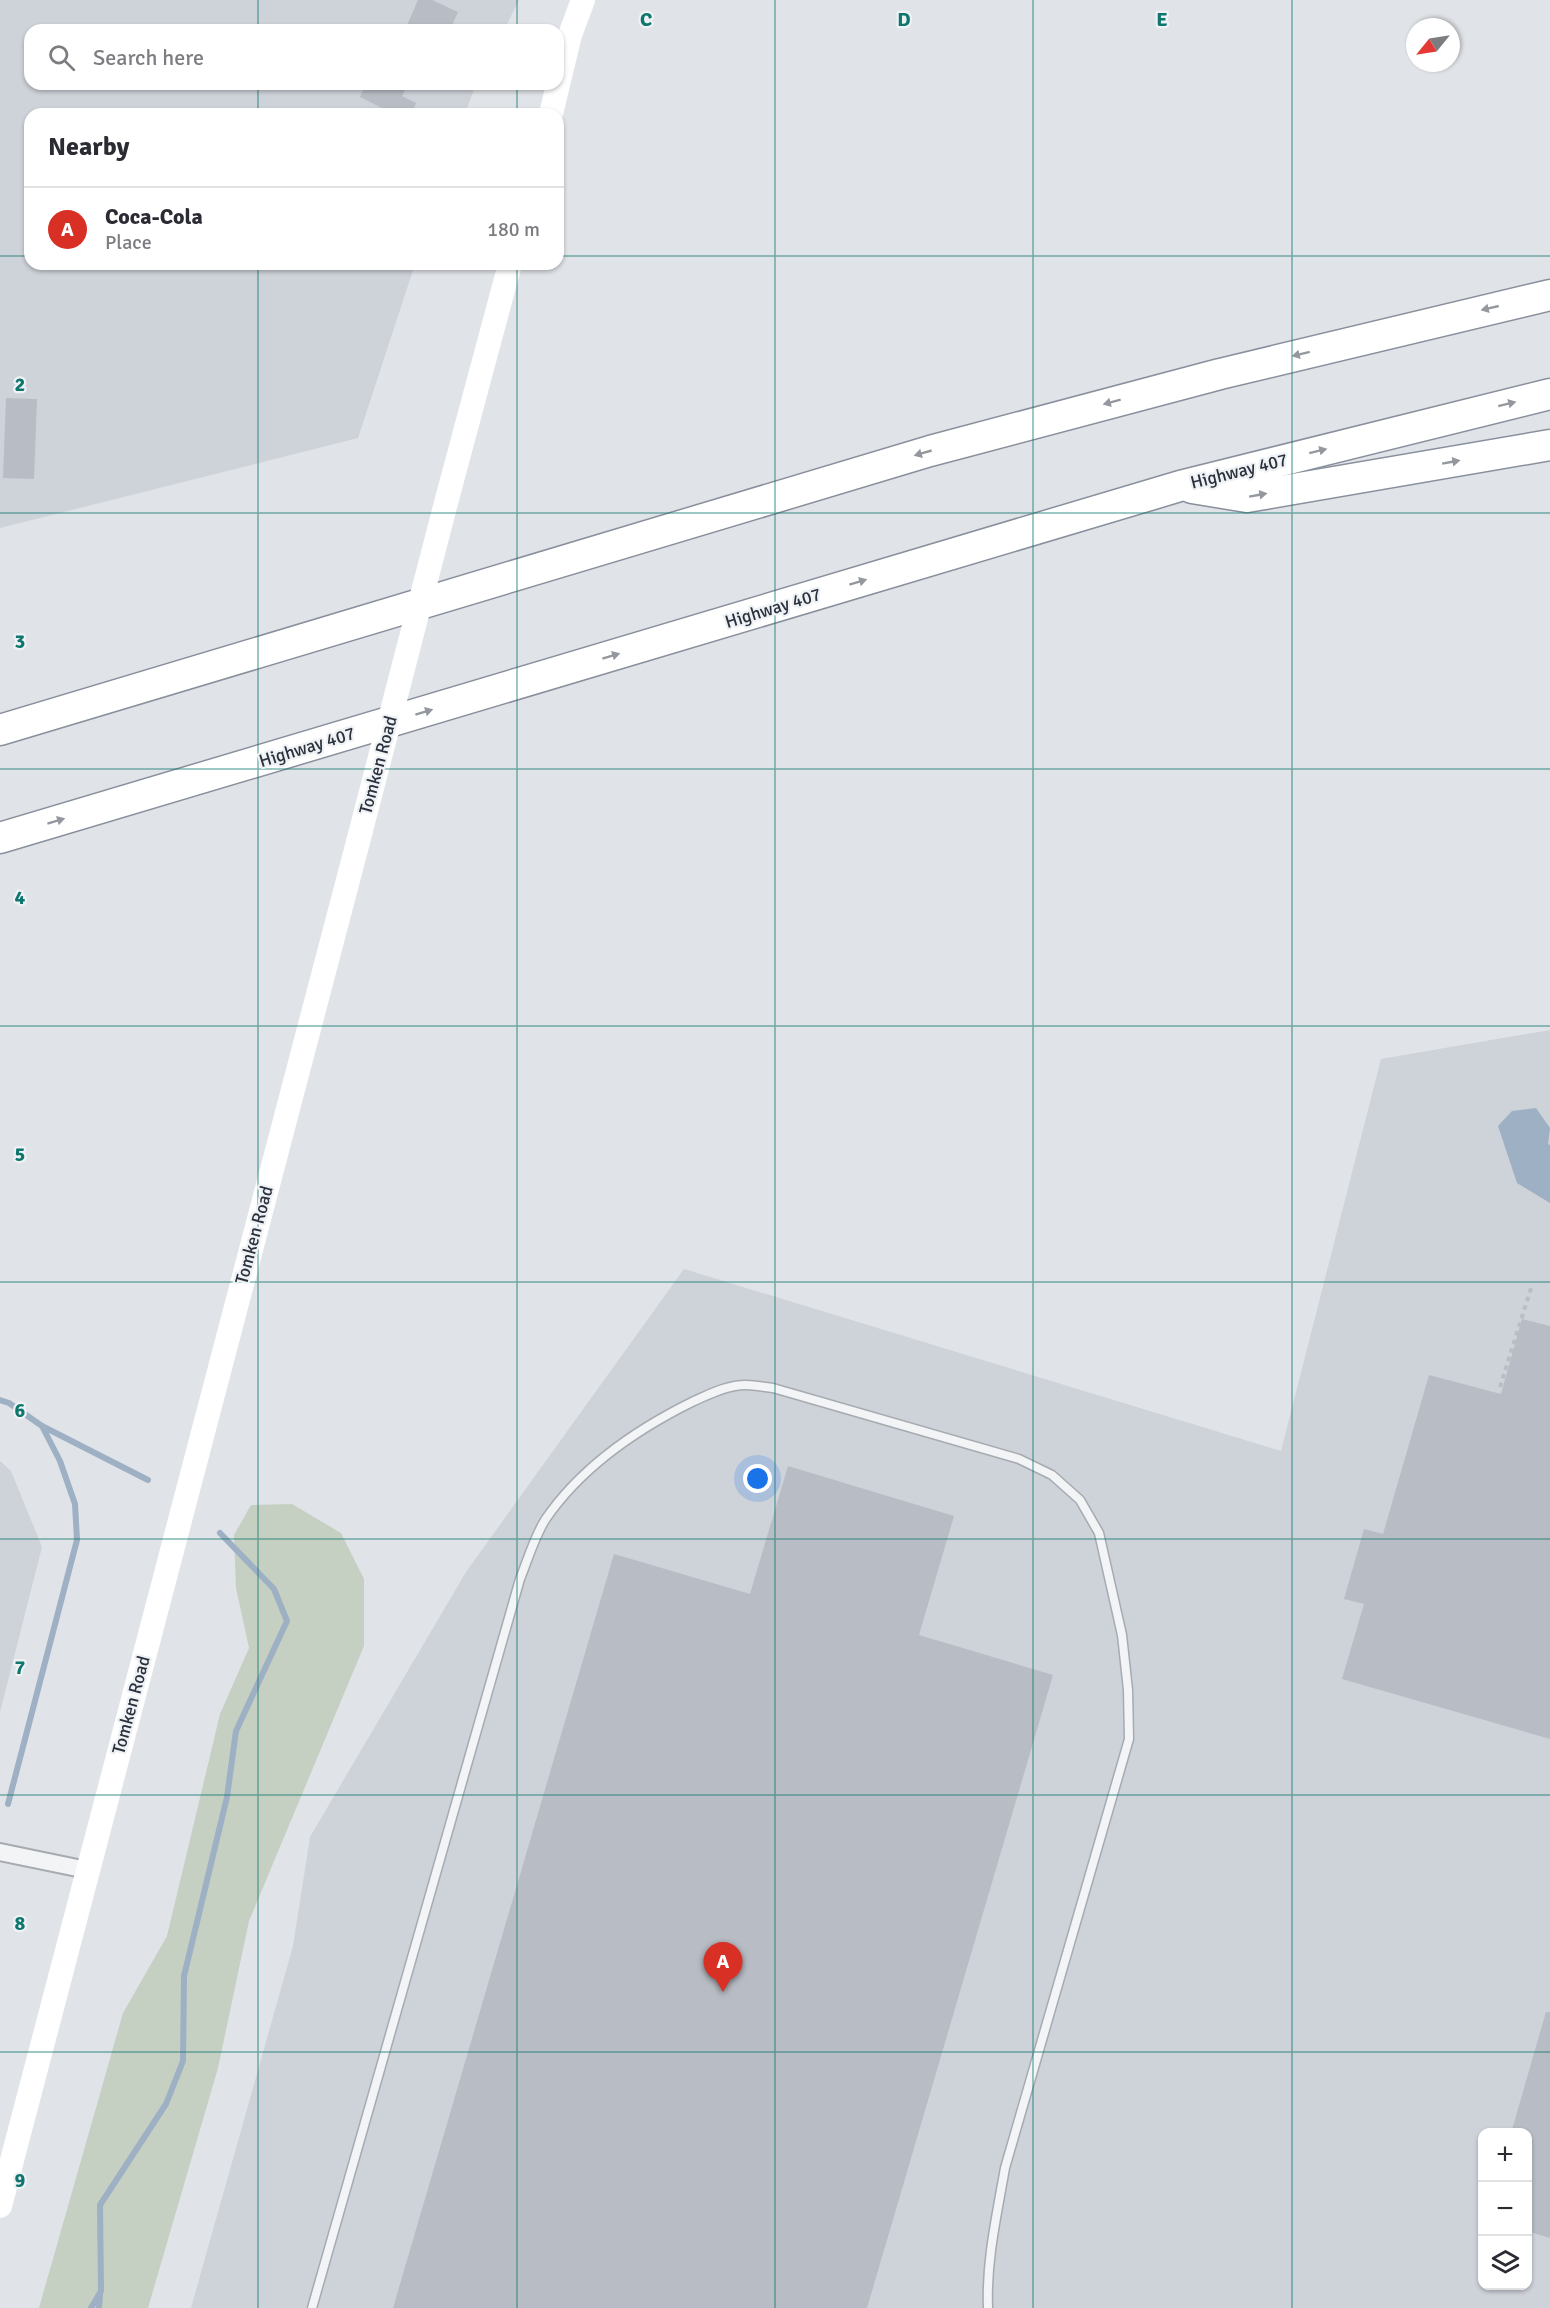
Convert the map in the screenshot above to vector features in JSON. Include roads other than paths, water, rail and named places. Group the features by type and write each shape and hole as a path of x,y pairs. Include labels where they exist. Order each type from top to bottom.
{"highway":[{"path":"0,730 930,451 1220,374 1550,295"},
{"name":"Highway 407","path":"0,838 1180,486 1550,394"},
{"path":"1180,486 1247,497 1550,445"}],"main road":[{"path":"564,59 570,34 583,0"},
{"path":"552,108 557,90"},
{"name":"Tomken Road","path":"0,2206 508,270"}],"street":[{"path":"0,1852 87,1870"}],"lane":[{"path":"312,2308 520,1579 536,1537 546,1520 578,1479 622,1442 716,1390 744,1385 773,1388 1019,1459 1052,1475 1080,1500 1099,1533 1122,1635 1128,1690 1129,1739 1005,2168 993,2232 987,2287 988,2308"}],"water":[{"path":"1536,1108 1550,1128 1548,1144 1550,1145 1550,1203 1517,1183 1498,1126 1512,1111"}],"waterway":[{"path":"0,1400 9,1403 42,1426 148,1480"},
{"path":"8,1804 77,1540 75,1504 60,1461 42,1426"},
{"path":"91,2308 101,2291 100,2205 166,2104 183,2061 184,1976 227,1797 236,1731 287,1621 274,1589 220,1533"},
{"path":"99,2308 100,2294"}],"place":[{"name":"Coca-Cola","path":"723,1992"}]}
